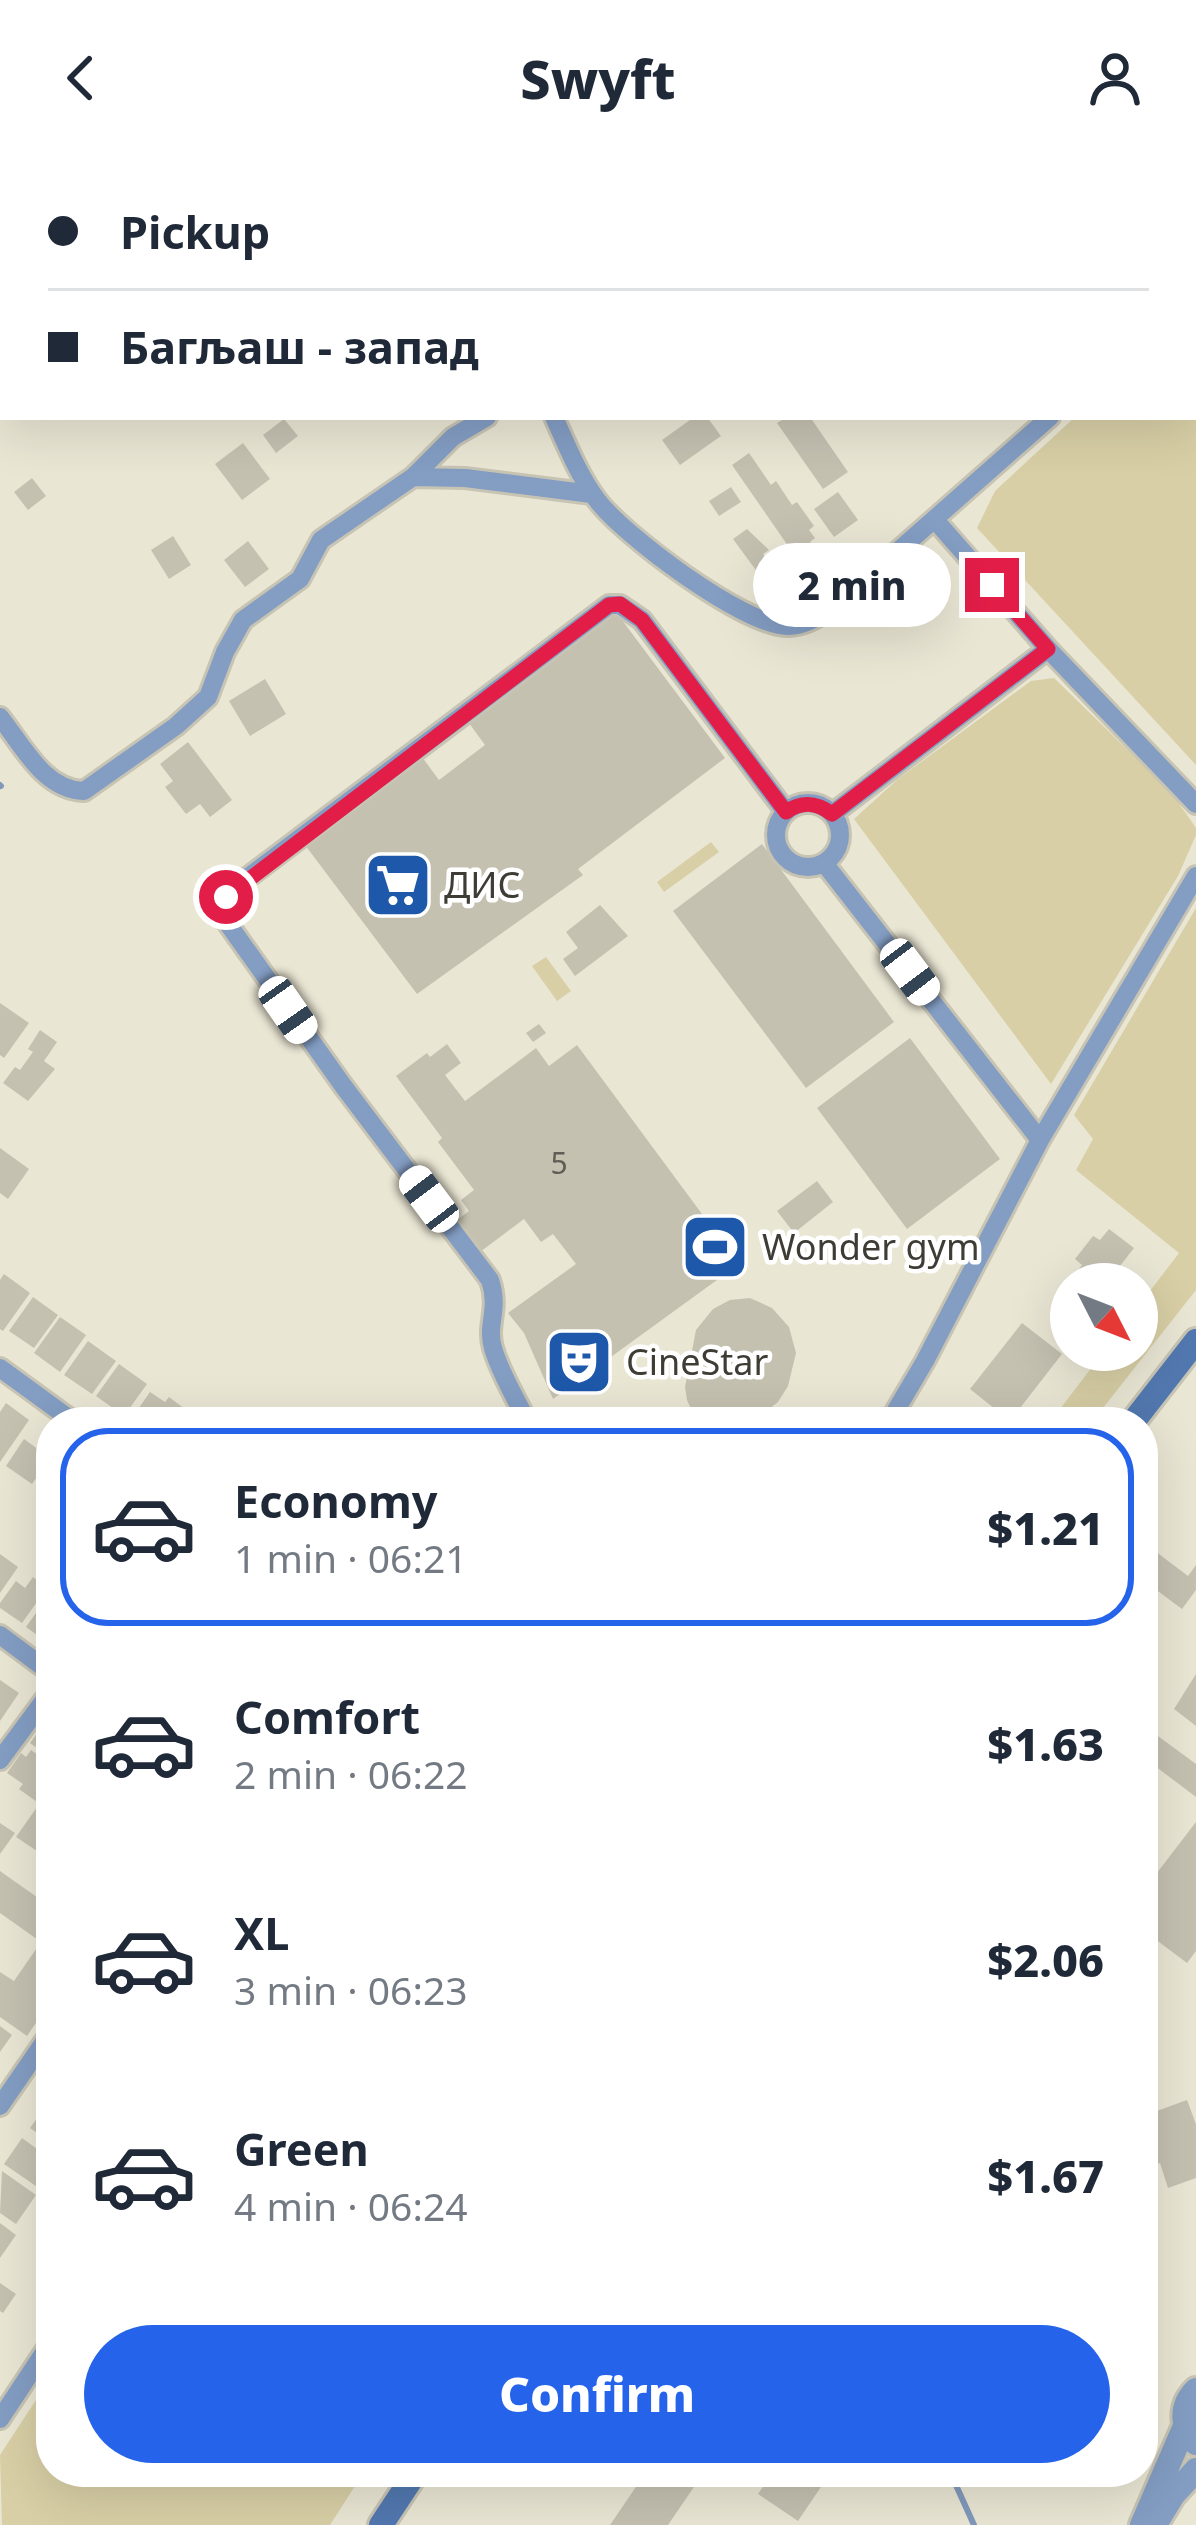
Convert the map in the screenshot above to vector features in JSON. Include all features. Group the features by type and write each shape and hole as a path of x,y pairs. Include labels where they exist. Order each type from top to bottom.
{"main road":[{"path":"1145,1407 1196,1341"},
{"path":"381,2525 406,2487"}],"street":[{"path":"0,717 51,782 85,790 176,726 208,697 243,620 300,578 321,540 413,477 453,437 482,420"},
{"path":"555,420 592,494 607,512 700,587 759,618 788,626 808,623 838,604 1047,420"},
{"path":"413,477 465,478 592,494"},
{"path":"936,520 1048,649 1196,804"},
{"path":"520,1407 493,1348 491,1331 498,1303 490,1280 305,1033 226,921 223,905 235,887 609,605 620,604 642,620 786,812"},
{"path":"832,814 1048,649"},
{"path":"814,804 832,814 839,840 824,863 799,866 780,851 776,835 786,812 794,806 814,804"},
{"path":"824,863 1040,1140"},
{"path":"897,1407 1040,1140 1196,876"},
{"path":"0,1368 53,1407"},
{"path":"0,1635 36,1662"},
{"path":"0,1760 36,1711"},
{"path":"0,2106 36,2054"},
{"path":"0,2419 36,2365"},
{"path":"1142,2525 1191,2435 1185,2406 1196,2390"},
{"path":"1155,2525 1184,2493 1196,2470"}],"shaded area":[{"path":"1072,420 1196,420 1196,765 977,528 995,491"},
{"path":"1054,678 1171,792 1196,835 1178,876 1051,1084 854,819 898,779 1031,681"},
{"path":"711,842 719,852 664,892 657,882"},
{"path":"1196,908 1196,1290 1158,1338 1158,1280 1179,1253 1076,1170 1093,1139 1074,1115"},
{"path":"546,957 571,991 557,1001 532,966"},
{"path":"1089,1371 1132,1371 1104,1407 1061,1407"},
{"path":"36,2400 36,2487 354,2487 330,2525 2,2525 0,2455"}],"building":[{"path":"285,420 298,436 276,453 263,435"},
{"path":"690,420 709,420 721,436 680,465 662,440"},
{"path":"812,420 848,472 823,489 777,423"},
{"path":"243,443 270,479 242,500 215,464"},
{"path":"749,453 771,485 776,481 814,526 809,530 815,549 803,558 798,550 793,553 732,465"},
{"path":"32,478 46,496 28,510 14,492"},
{"path":"731,487 741,502 719,516 709,501"},
{"path":"838,492 858,520 834,537 814,509"},
{"path":"747,529 769,550 763,554 771,564 758,573 733,539"},
{"path":"173,536 191,565 169,579 151,550"},
{"path":"248,541 269,569 245,587 224,560"},
{"path":"613,608 725,758 578,869 583,875 417,994 305,845 422,757 439,780 485,745 466,719"},
{"path":"265,679 286,714 250,736 229,701"},
{"path":"188,742 232,800 210,817 200,804 186,814 165,787 173,781 160,764"},
{"path":"762,844 894,1022 806,1088 673,911"},
{"path":"600,905 628,936 575,976 563,959 578,948 566,932"},
{"path":"0,1003 29,1023 4,1058 0,1055"},
{"path":"539,1024 546,1033 533,1042 526,1033"},
{"path":"40,1030 57,1042 44,1061 55,1069 28,1101 3,1083 33,1052 28,1049"},
{"path":"910,1038 1000,1159 907,1229 817,1108"},
{"path":"447,1044 461,1063 445,1075 465,1101 536,1048 549,1066 577,1045 739,1264 553,1399 524,1333 508,1313 576,1264 553,1234 541,1242 524,1219 480,1252 457,1220 469,1211 461,1200 474,1190 396,1076"},
{"path":"0,1148 29,1169 8,1199 0,1193"},
{"path":"817,1181 833,1202 794,1233 777,1211"},
{"path":"1109,1229 1134,1248 1122,1263 1075,1259 1093,1236 1100,1240"},
{"path":"4,1274 30,1293 3,1331 0,1280"},
{"path":"33,1297 58,1315 34,1348 9,1331"},
{"path":"750,1298 772,1308 789,1327 796,1353 788,1386 771,1407 690,1407 687,1400 685,1387 696,1330 713,1309 730,1300"},
{"path":"60,1317 86,1335 60,1372 34,1353"},
{"path":"1022,1323 1050,1345 1050,1369 1021,1407 992,1407 970,1389"},
{"path":"88,1341 116,1361 92,1394 64,1375"},
{"path":"119,1364 147,1384 130,1407 111,1407 96,1396"},
{"path":"150,1392 182,1407 140,1407"},
{"path":"6,1403 29,1420 0,1462 0,1412"},
{"path":"24,1439 36,1448 32,1484 6,1466"},
{"path":"1158,1553 1188,1576 1196,1565 1196,1590 1182,1609 1158,1591"},
{"path":"0,1554 18,1567 0,1593"},
{"path":"33,1577 36,1579 36,1603 22,1623 0,1608 0,1603 16,1581 25,1588"},
{"path":"36,1613 36,1634 26,1627"},
{"path":"1196,1674 1196,1726 1174,1709"},
{"path":"0,1680 19,1693 0,1721"},
{"path":"1158,1736 1196,1764 1196,1797 1158,1768"},
{"path":"31,1750 36,1754 36,1801 7,1773 21,1753 26,1757"},
{"path":"36,1809 36,1850 16,1837"},
{"path":"1196,1822 1196,1951 1187,1963 1158,1941 1158,1871"},
{"path":"0,1823 15,1833 0,1854"},
{"path":"0,1871 36,1896 36,1938 0,1913"},
{"path":"36,1949 36,2023 27,2036 0,2017 0,1972 14,1981"},
{"path":"0,2026 12,2035 0,2052"},
{"path":"1187,2100 1196,2124 1196,2178 1168,2188 1158,2164 1158,2111"},
{"path":"22,2138 36,2148 36,2186 4,2164"},
{"path":"2,2171 36,2195 16,2224 0,2213"},
{"path":"0,2223 16,2235 0,2258"},
{"path":"0,2283 16,2294 3,2313 0,2311"},
{"path":"636,2487 694,2487 668,2525 610,2525"},
{"path":"763,2487 821,2487 798,2521 758,2494"}],"waterway":[{"path":"957,2487 974,2525"}],"place":[{"name":"ДИС","path":"398,885"},
{"name":"Wonder gym","path":"715,1247"},
{"name":"CineStar","path":"579,1362"}],"route":[{"path":"226,897 609,605 620,604 642,620 786,812 804,803 832,814 1048,649 992,585"}]}
